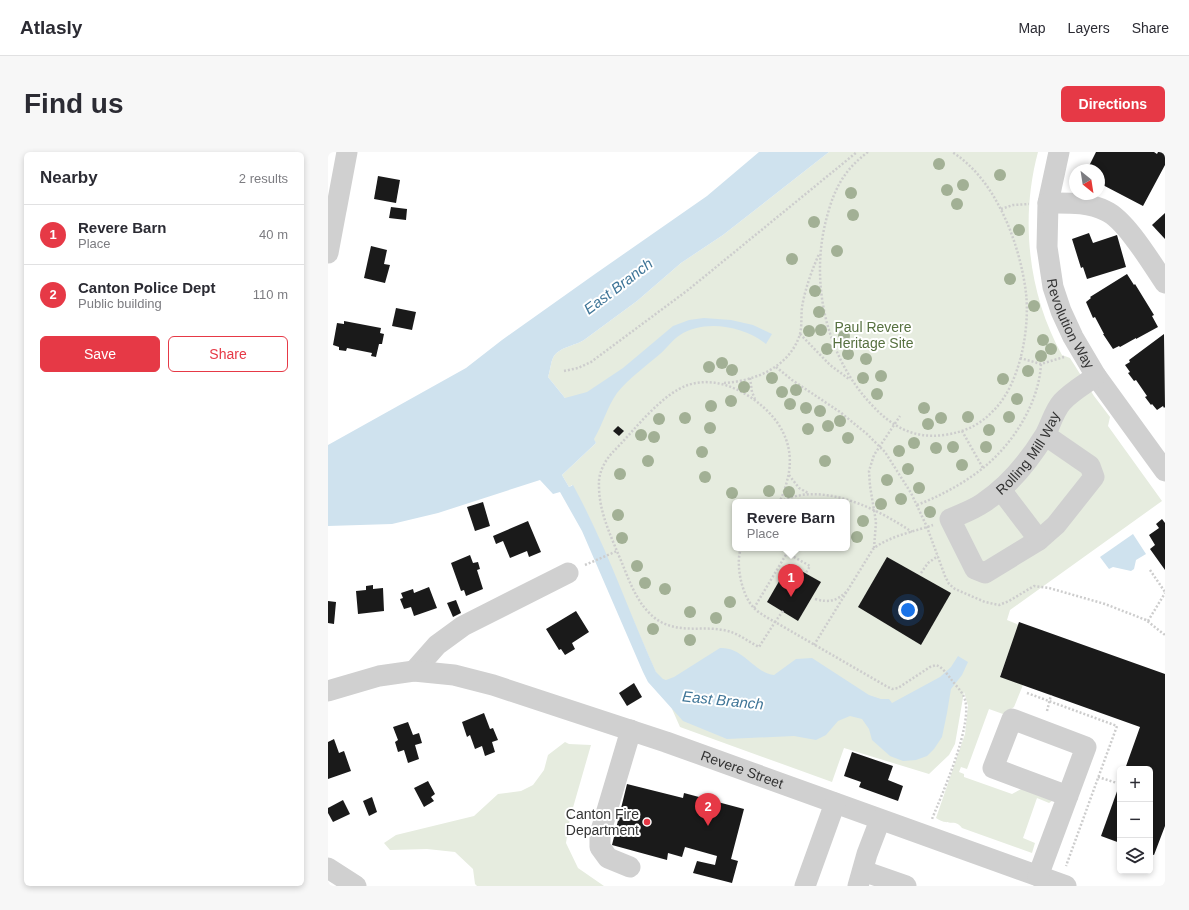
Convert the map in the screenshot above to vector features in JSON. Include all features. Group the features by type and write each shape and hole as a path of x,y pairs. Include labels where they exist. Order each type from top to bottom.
{"street":[{"path":"328,253 332,209 347,152"},
{"name":"Revolution Way","path":"1059,152 1040,204 1053,287 1061,311 1073,337 1096,376 1165,471"},
{"path":"1040,204 1080,203 1107,211 1125,225 1165,283"},
{"name":"Rolling Mill Way","path":"950,519 983,504 1001,490 1021,468 1044,435 1062,402 1096,376"},
{"path":"950,519 975,569 984,573 1039,540 1056,525 1094,477 1090,466 1044,435"},
{"path":"1001,490 1039,540"},
{"path":"414,671 438,646 463,626 568,573"},
{"name":"Revere Street","path":"328,691 379,676 414,671 454,675 493,685 666,742 1066,886"},
{"path":"1038,876 1068,796 1086,747 1012,720 993,768 1068,796"},
{"path":"630,867 608,858 600,847 600,834 631,730"},
{"path":"805,886 835,803"},
{"path":"880,820 867,854 861,879 906,886"},
{"path":"328,868 356,886"}],"path":[{"path":"564,371 578,368 591,362 676,299 857,152"},
{"path":"852,382 841,361 828,324 820,277 820,252 826,217 837,186 851,166 868,152"},
{"path":"800,334 830,364 852,382 878,412 894,425 909,432 925,435 941,435 962,431 976,426 983,421 1003,400 1012,383 1020,358 1026,321 1025,289 1018,254 1012,235 989,190 966,162 952,152"},
{"path":"1000,209 1013,205 1040,204"},
{"path":"722,384 760,375 776,367 788,356 800,334 804,300 813,269 820,252"},
{"path":"1025,289 1030,288"},
{"path":"1020,358 1042,364 1068,355"},
{"path":"917,505 943,494 983,468 1002,448 1025,416 1036,393 1042,364"},
{"path":"776,367 792,380 840,412 880,447 907,486 917,505 949,584 955,590 985,602 999,605 1009,601 1034,586 1049,588 1105,604 1148,621 1165,636"},
{"path":"750,378 755,400"},
{"path":"780,499 789,474 788,442 784,432 773,416 755,400 731,386 706,382 690,384 669,394 612,453 605,462 599,481 600,499 604,516 630,585 642,604 652,616 662,623 684,629 725,630 740,636 759,648 783,611"},
{"path":"874,548 876,524 869,475 873,459 900,416"},
{"path":"962,431 983,468"},
{"path":"789,474 800,490 810,494 845,499"},
{"path":"788,499 800,495 810,494"},
{"path":"850,501 874,510 913,532"},
{"path":"814,645 874,548 885,542 950,519"},
{"path":"593,561 617,551"},
{"path":"741,551 739,562 744,593 754,608 775,622 892,689 898,688 933,665 938,665 955,684 964,698 966,709 963,733 951,772 932,820"},
{"path":"754,608 787,553 810,566 806,573"},
{"path":"921,573 928,563 938,556"},
{"path":"1148,621 1165,592 1150,570"},
{"path":"815,599 822,601 840,598 850,587"},
{"path":"1046,712 1052,695"},
{"path":"1092,775 1117,784"}],"green space":[{"name":"Paul Revere Heritage Site","path":"829,152 1038,152 1032,177 1029,203 1029,230 1030,256 1041,307 1050,332 1062,355 1070,358 1094,396 1110,417 1108,426 1162,501 1010,610 1007,620 1019,625 1000,676 1023,685 1014,707 1003,714 989,709 967,769 961,767 959,772 964,774 964,777 1012,794 1025,787 1052,801 1049,803 1037,798 1023,838 1035,843 1032,853 962,828 956,823 944,822 936,818 965,734 968,706 964,692 955,744 949,755 929,774 844,748 832,782 680,727 595,531 572,485 569,487 562,475 596,443 565,398 548,377 552,359 555,354 584,340 637,301 681,263 723,235"},
{"path":"565,742 569,744 591,745 570,818 566,843 578,868 604,886 477,886 475,884 473,869 455,852 427,849 390,850 384,843 396,835 474,816 498,794 521,791 533,785 544,770 548,755"}],"water":[{"name":"East Branch","path":"759,152 829,152 723,235 681,263 637,301 584,340 555,354 552,359 548,377 565,398 587,392 623,368 673,326 689,320 704,318 731,320 753,325 772,334 766,344 747,333 724,327 700,327 680,335 632,377 617,393 610,404 594,439 596,443 562,475 569,487 573,485 585,508 656,672 663,679 666,680 674,677 720,648 736,652 760,670 774,675 796,659 812,658 869,695 881,699 889,699 892,703 940,677 951,667 958,656 968,662 962,675 951,689 942,737 927,756 916,760 903,761 890,756 872,740 869,729 862,719 850,716 838,721 826,735 816,740 794,736 727,739 683,721 648,682 582,531 560,492 553,494 540,480 438,513 392,524 328,526 328,445 466,368 502,340 707,196"},
{"path":"1133,534 1146,554 1136,560 1134,569 1131,571 1113,567 1109,569 1100,557"}],"building":[{"path":"1096,152 1154,152 1157,154 1158,152 1165,152 1165,165 1143,206 1105,186 1105,164 1090,164"},
{"path":"378,176 400,180 396,203 374,199"},
{"path":"391,207 407,209 406,220 389,218"},
{"path":"1165,213 1165,239 1152,225"},
{"path":"1089,233 1093,243 1117,235 1126,267 1087,279 1083,267 1081,268 1072,239"},
{"path":"371,246 387,250 384,264 390,265 385,283 364,278"},
{"path":"1127,274 1154,315 1152,316 1158,327 1120,347 1119,346 1113,349 1103,334 1095,317 1093,318 1086,302 1091,298 1090,297"},
{"path":"396,308 416,312 412,330 392,326"},
{"path":"344,321 381,328 380,333 384,334 382,344 379,344 376,357 371,356 372,353 347,348 346,351 339,350 339,347 333,345 337,323 344,324"},
{"path":"1164,334 1165,407 1164,408 1163,406 1157,410 1145,397 1147,396 1136,380 1134,381 1128,373 1130,372 1125,365 1130,362 1129,360"},
{"path":"618,426 624,431 619,436 613,431"},
{"path":"483,502 490,526 475,531 467,507"},
{"path":"1162,519 1165,523 1165,570 1150,549 1155,545 1149,535 1159,528 1156,524"},
{"path":"528,521 541,552 529,557 527,551 510,558 503,541 496,544 493,536"},
{"path":"470,555 473,563 478,562 480,569 477,570 483,589 466,596 464,590 461,591 451,563"},
{"path":"887,557 951,593 921,645 858,607"},
{"path":"789,564 821,582 798,621 767,602"},
{"path":"373,585 373,589 383,588 384,611 358,614 356,591 366,590 366,586"},
{"path":"429,587 437,608 414,616 411,607 404,609 400,599 403,598 401,593 413,589 414,593"},
{"path":"456,600 461,613 453,617 447,603"},
{"path":"328,601 336,602 334,624 328,623"},
{"path":"576,611 589,632 572,643 575,649 565,655 561,649 559,650 546,629"},
{"path":"1019,622 1165,674 1165,826 1154,855 1153,766 1126,766 1140,727 1000,677"},
{"path":"634,683 642,697 627,706 619,693"},
{"path":"484,713 490,729 493,728 498,740 492,742 495,752 485,756 482,746 475,749 470,735 467,737 462,722"},
{"path":"408,722 413,735 419,733 422,743 415,745 419,759 408,763 404,750 398,752 395,742 398,740 393,727"},
{"path":"334,739 339,753 344,751 351,771 328,779 328,742"},
{"path":"852,752 893,766 888,780 903,786 898,801 859,787 861,782 844,776"},
{"path":"428,781 435,794 431,797 434,801 424,807 414,788"},
{"path":"627,784 683,798 684,793 744,809 731,859 738,861 732,883 693,873 697,861 715,865 717,856 685,847 682,857 668,853 667,860 612,845"},
{"path":"1117,791 1117,842 1101,836"},
{"path":"372,797 377,812 369,816 363,801"},
{"path":"343,800 350,814 333,822 328,813 328,808"}],"place":[{"name":"Revere Barn","path":"791,597"},
{"name":"Canton Fire Department","path":"647,822"},
{"name":"Canton Police Dept","path":"708,826"}]}
